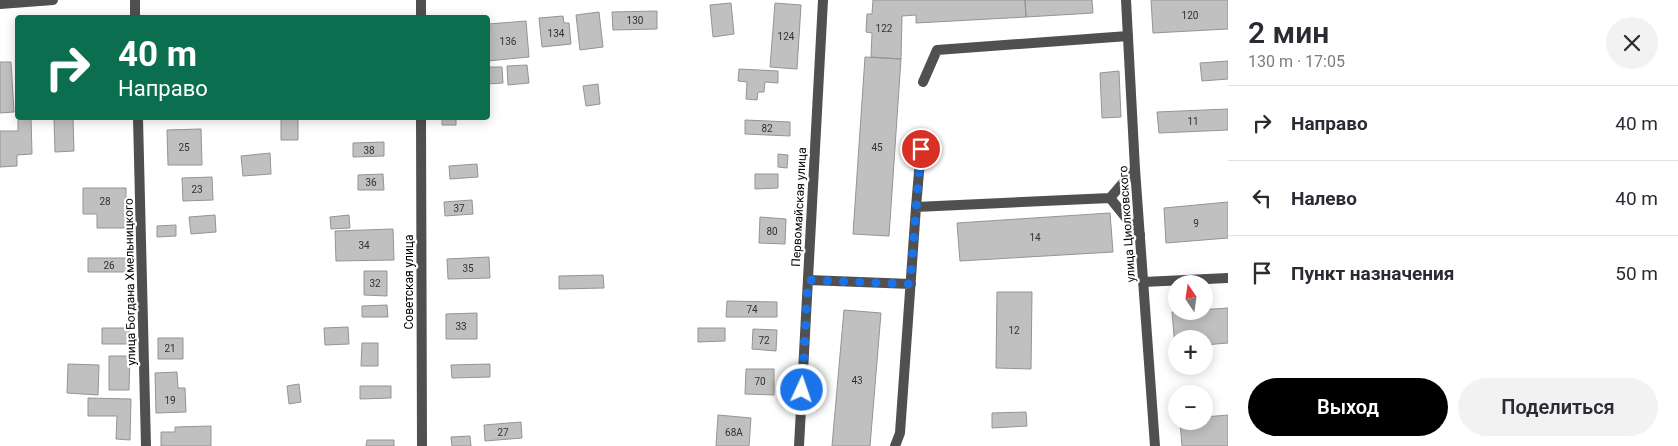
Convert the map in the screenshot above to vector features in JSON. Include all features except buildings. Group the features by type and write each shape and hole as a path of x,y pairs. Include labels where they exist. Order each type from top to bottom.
{"street":[{"path":"0,4 53,0"},
{"path":"134,0 135,15"},
{"path":"420,0 421,15"},
{"name":"Первомайская улица","path":"799,446 823,0"},
{"name":"улица Циолковского","path":"1126,0 1135,169 1155,446"},
{"path":"922,82 937,50 1128,36"},
{"name":"улица Богдана Хмельницкого","path":"138,120 146,446"},
{"name":"Советская улица","path":"421,120 422,446"},
{"path":"894,446 900,433 921,149"},
{"path":"916,207 1110,198 1135,169"},
{"path":"1110,198 1140,235"},
{"path":"1144,282 1228,278"},
{"path":"808,280 910,284"}],"route":[{"path":"802,390 808,280 910,284 921,149"}]}
